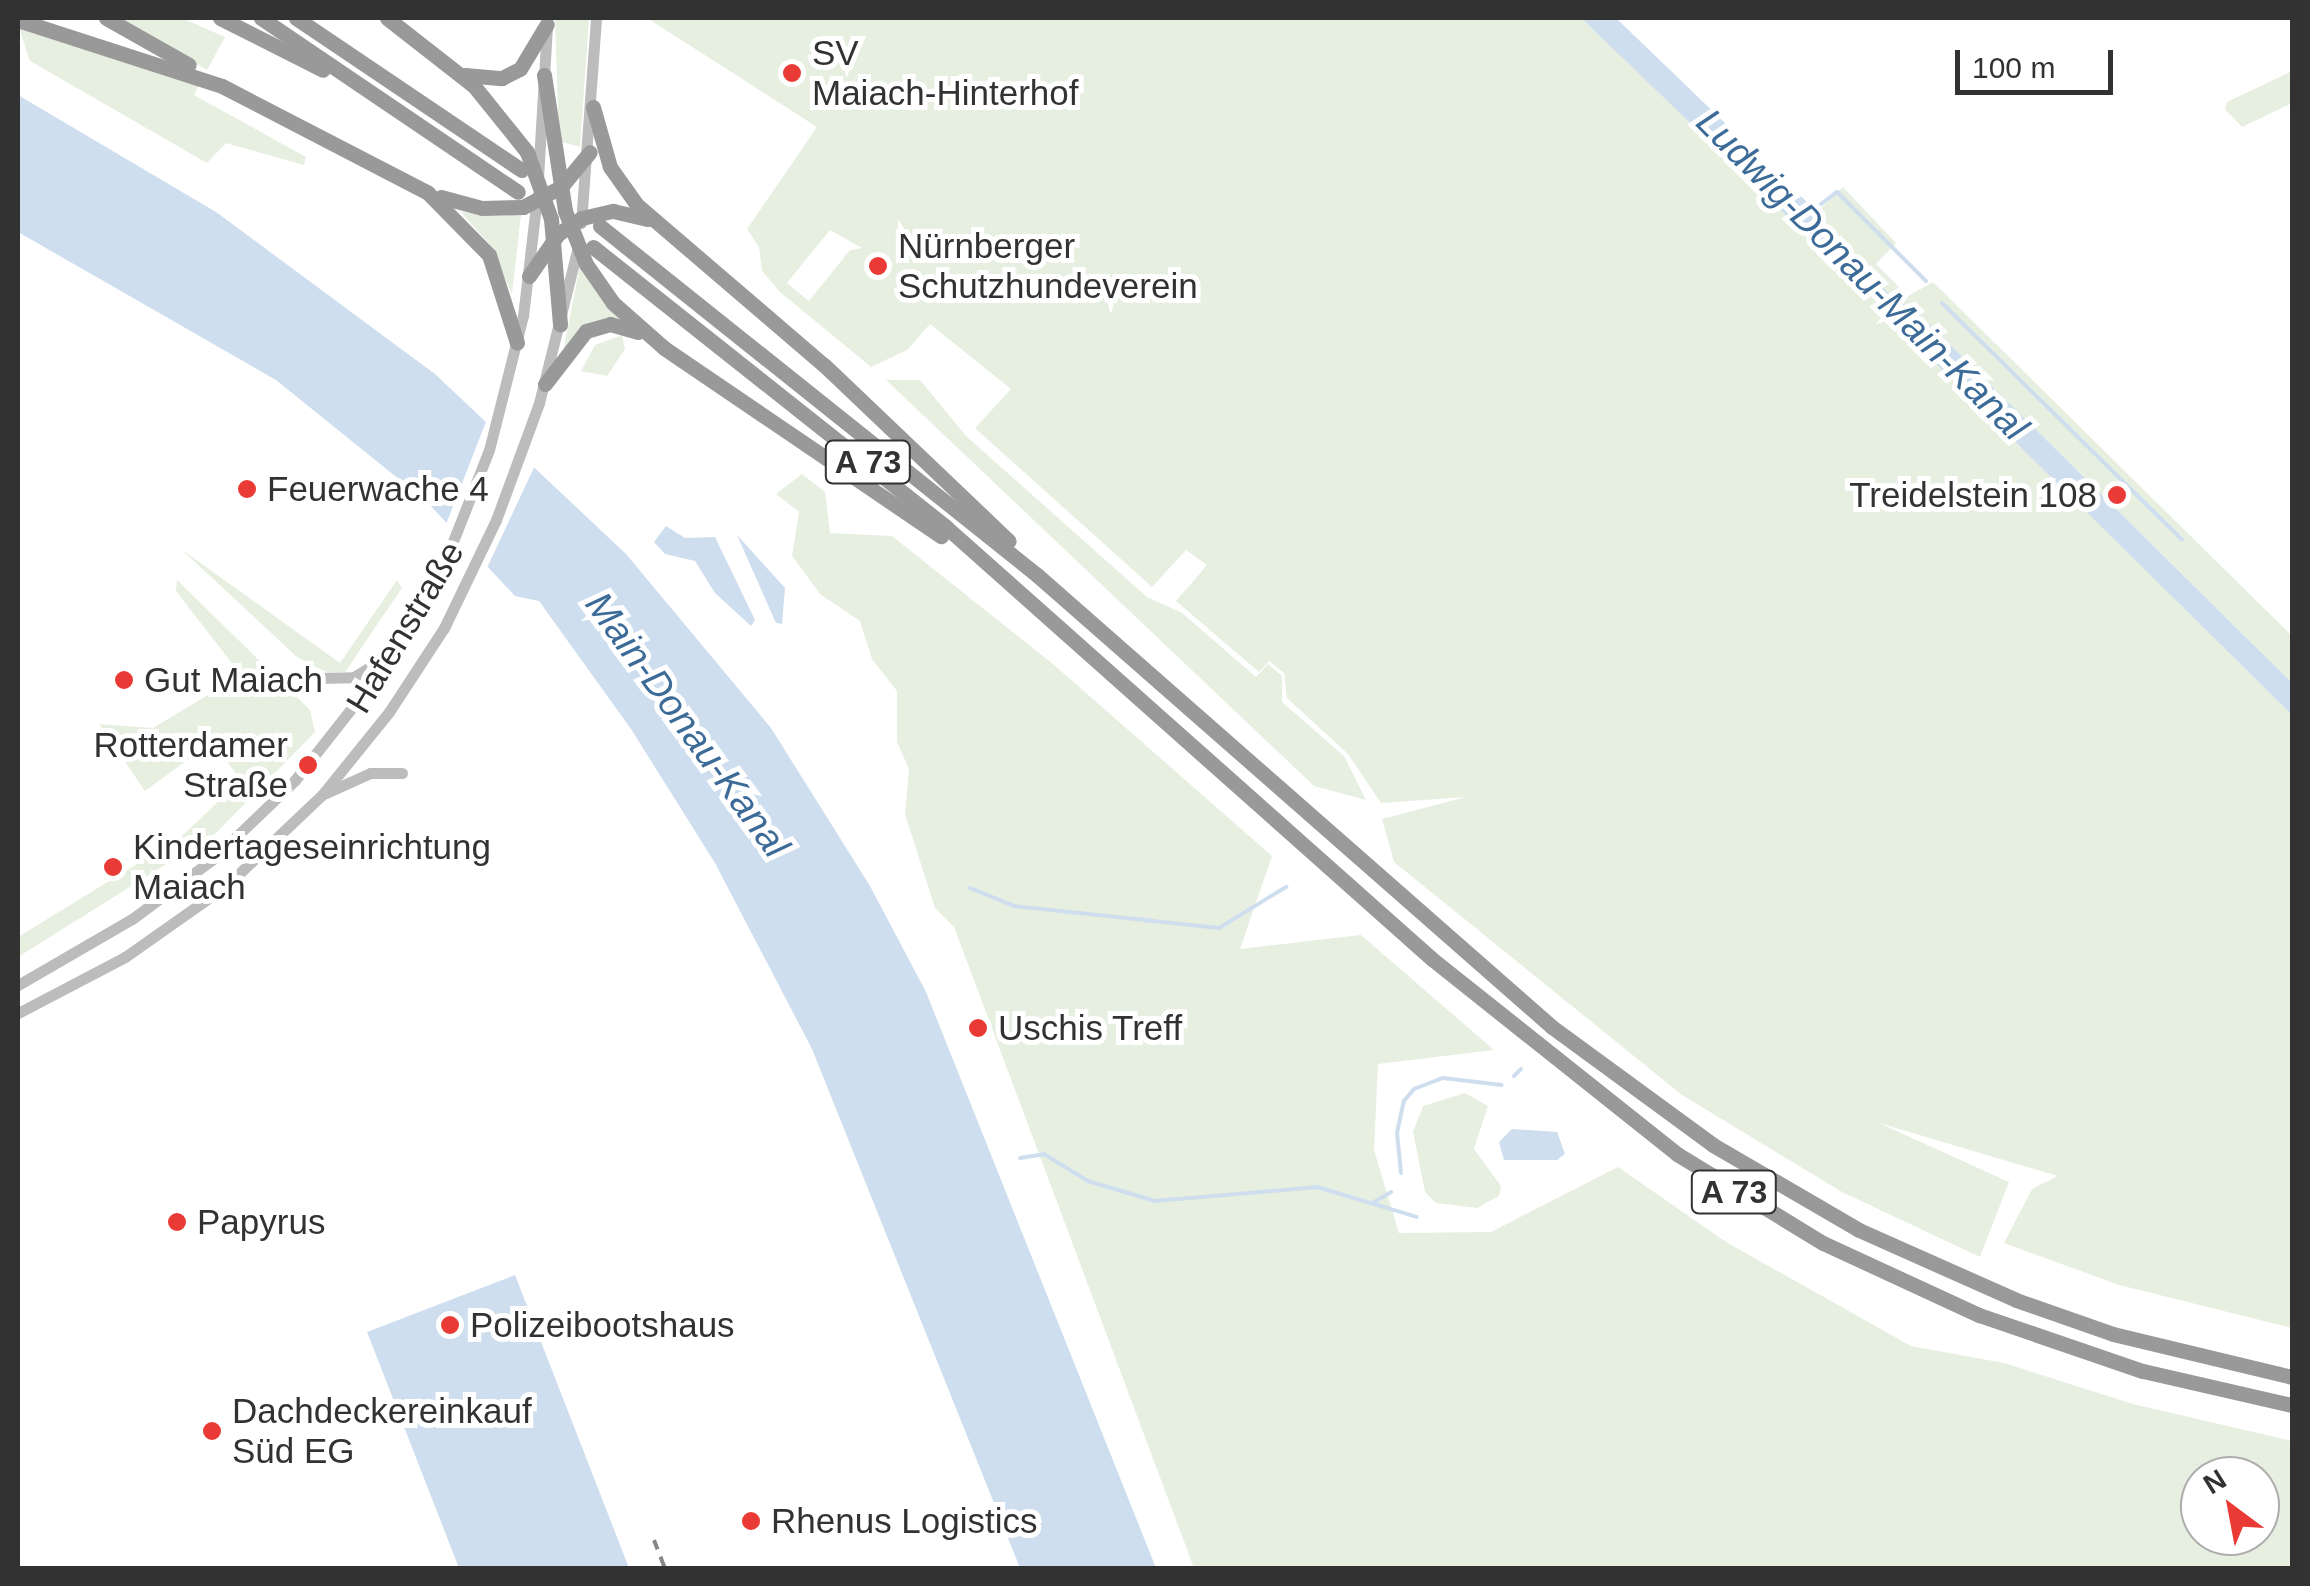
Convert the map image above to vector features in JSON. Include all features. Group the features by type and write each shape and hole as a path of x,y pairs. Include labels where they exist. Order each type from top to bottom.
{"highway":[{"path":"106,18 222,86 428,194 493,210 541,199 560,187 590,152"},
{"path":"220,18 360,94 385,100"},
{"path":"261,18 518,192"},
{"path":"296,18 530,173"},
{"path":"387,18 460,74 510,125 554,239 560,326"},
{"path":"18,20 222,86"},
{"path":"460,74 492,79 520,69 547,21"},
{"path":"544,75 560,187 602,288 646,336 1006,581"},
{"path":"593,107 610,167 652,220 824,365 1037,575"},
{"path":"428,194 489,255 517,343"},
{"path":"529,276 554,239 576,221 613,211 652,220"},
{"name":"A 73","path":"600,226 812,390 1037,575 1522,1002 1737,1160 1871,1236 2016,1300 2150,1344 2292,1377"},
{"name":"A 73","path":"585,246 790,398 1006,581 1486,1005 1630,1121 1726,1186 1873,1268 2034,1337 2194,1385 2292,1404"},
{"path":"544,384 591,329 614,324 646,336"}],"main road":[{"path":"576,221 590,152 596,18"},
{"path":"530,173 544,75 547,21"},
{"name":"Hafenstraße","path":"18,985 132,919 224,849 315,757 394,652 436,577 481,474 510,378 541,199"},
{"name":"Hafenstraße","path":"18,1013 173,926 244,871 322,795 405,691 459,600 539,403 585,246"},
{"path":"314,678 354,678 394,652"},
{"path":"322,795 370,774 402,774"}],"shaded area":[{"path":"115,18 182,18 225,37 207,70"},
{"path":"555,18 589,18 580,147 559,141"},
{"path":"647,18 1581,18 1810,237 1844,261 1893,311 1890,317 2292,715 2292,1328 2119,1285 2004,1243 2032,1189 2058,1176 1879,1123 2009,1182 1980,1257 1842,1192 1682,1095 1394,862 1382,819 1466,797 1381,803 1348,754 1287,698 1284,673 1269,661 1259,672 1176,601 1207,565 1186,550 1152,587 975,428 1011,389 930,324 907,350 871,367 780,292 762,271 759,247 747,229 817,127","holes":["830,230 862,248 850,250 809,301 787,283"]},
{"path":"18,25 199,85 194,95 306,157 304,165 226,143 207,163 30,61"},
{"path":"2292,71 2292,103 2242,127 2225,109 2227,102"},
{"path":"1843,187 1896,243 1876,264 1908,296 1933,282 2292,636 2292,683 1911,306 1899,305 1849,255 1852,251 1817,212"},
{"path":"461,212 521,215 512,294 490,245"},
{"path":"580,265 629,325 612,322 563,352"},
{"path":"622,335 625,349 607,376 581,371 595,345"},
{"path":"886,380 920,380 966,436 1147,597 1182,613 1256,677 1268,664 1282,676 1282,702 1344,756 1366,800 1314,786"},
{"path":"802,474 825,492 830,533 892,536 1053,664 1272,856 1240,949 1361,935 1494,1050 1378,1064 1374,1150 1399,1233 1491,1232 1618,1167 1726,1242 1911,1346 2004,1363 2133,1404 2292,1441 2292,1568 1194,1568 954,927 935,908 905,814 909,769 897,742 897,691 872,659 860,621 820,594 792,556 799,512 776,494"},
{"path":"181,549 340,663 397,580 402,588 345,672 326,672 297,657"},
{"path":"177,580 310,710 315,732 216,833 18,957 18,937 181,837 241,780 212,742 145,791 99,724 153,728 241,675 176,591"},
{"path":"1465,1093 1488,1106 1474,1149 1501,1186 1499,1196 1477,1208 1436,1203 1425,1192 1413,1132 1423,1106"}],"water":[{"name":"Ludwig-Donau-Main-Kanal","path":"1581,18 1616,18 1807,202 1896,302 1911,306 2292,683 2292,715 1889,317 1893,310 1844,261 1785,214"},
{"name":"Main-Donau-Kanal","path":"18,95 216,212 435,374 626,554 771,728 870,886 926,992 1156,1568 1020,1568 812,1049 715,863 631,729 539,601 515,596 426,501 276,380 18,232"},
{"path":"666,526 685,538 715,537 755,620 751,626 715,593 695,561 665,554 654,542"},
{"path":"737,535 785,588 782,624 776,623"},
{"path":"1512,1129 1557,1132 1565,1154 1557,1160 1504,1160 1499,1142"},
{"path":"515,1275 629,1568 459,1568 367,1332"}],"pier":[{"path":"489,414 538,459 487,568 445,527"}],"waterway":[{"name":"Ludwig-Donau-Main-Kanal","path":"1821,204 1837,192 1926,281"},
{"name":"Ludwig-Donau-Main-Kanal","path":"1942,303 2182,540"},
{"path":"970,888 1014,906 1219,928 1286,887"},
{"path":"1514,1076 1521,1069"},
{"path":"1401,1173 1397,1133 1404,1101 1414,1089 1443,1078 1502,1085"},
{"path":"1020,1158 1044,1154 1088,1181 1155,1201 1317,1187 1417,1217"},
{"path":"1374,1202 1391,1192"}],"railway":[{"path":"654,1540 665,1568"}],"place":[{"name":"SV Maiach-Hinterhof","path":"792,73"},
{"name":"Nürnberger Schutzhundeverein","path":"878,266"},
{"name":"Feuerwache 4","path":"247,489"},
{"name":"Treidelstein 108","path":"2117,495"},
{"name":"Gut Maiach","path":"124,680"},
{"name":"Rotterdamer Straße","path":"308,765"},
{"name":"Kindertageseinrichtung Maiach","path":"113,867"},
{"name":"Uschis Treff","path":"978,1028"},
{"name":"Papyrus","path":"177,1222"},
{"name":"Polizeibootshaus","path":"450,1325"},
{"name":"Dachdeckereinkauf Süd EG","path":"212,1431"},
{"name":"Rhenus Logistics","path":"751,1521"}]}
